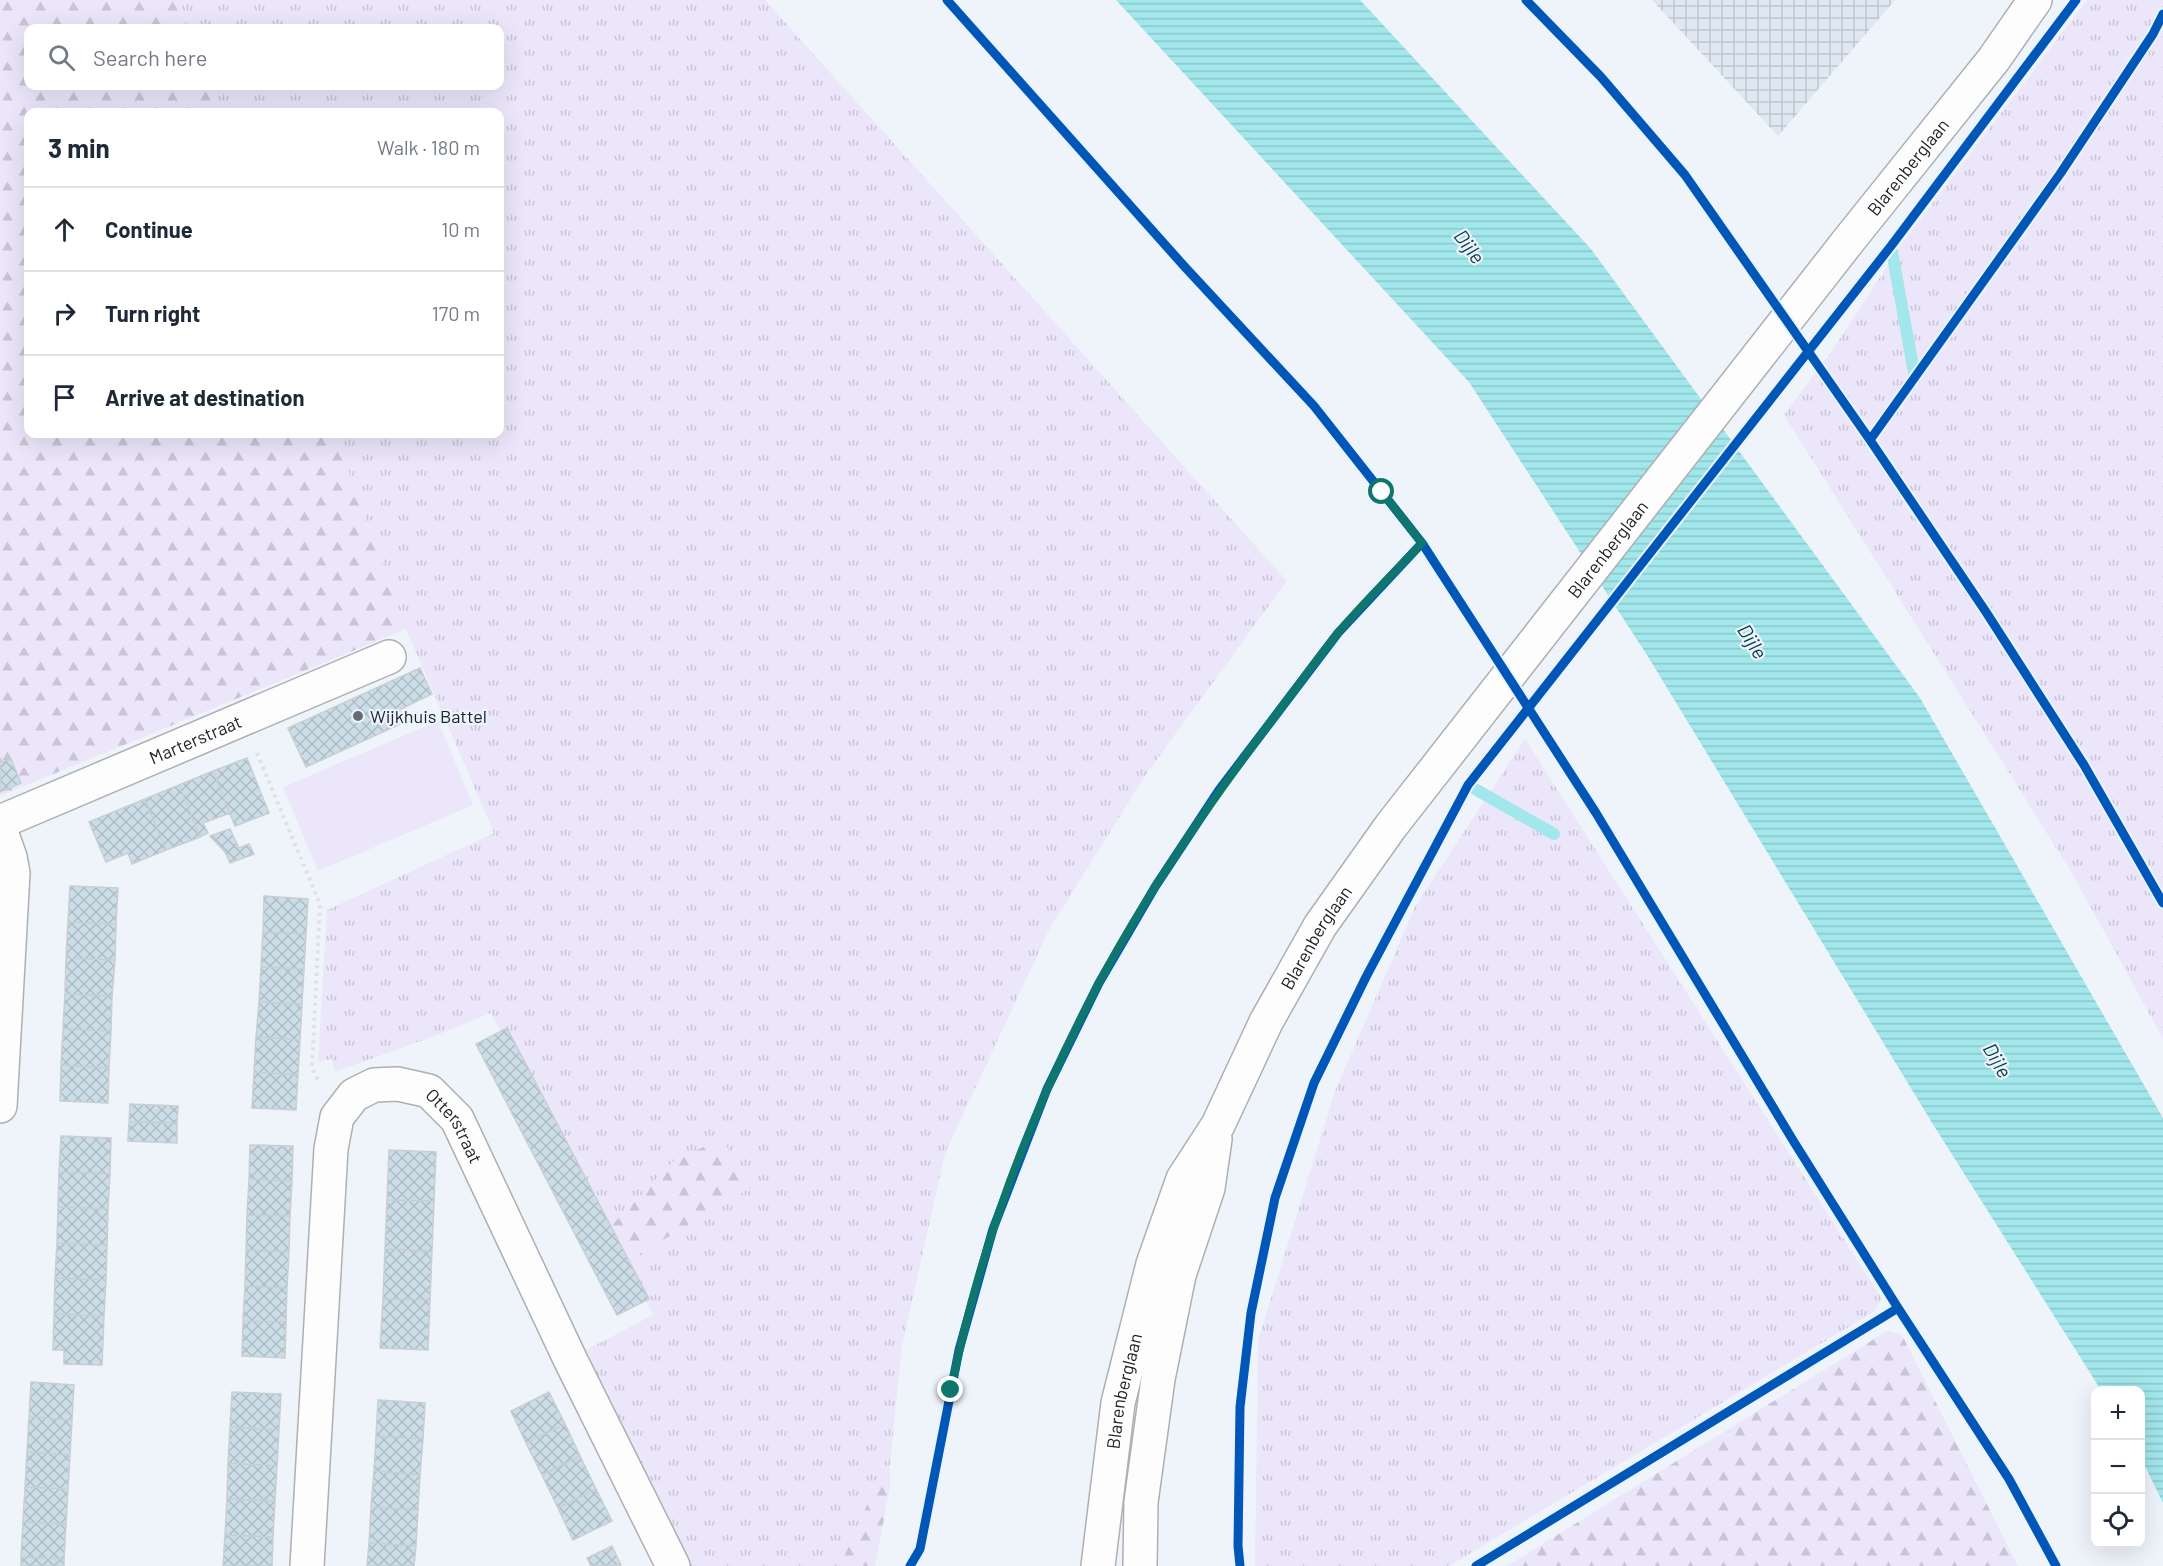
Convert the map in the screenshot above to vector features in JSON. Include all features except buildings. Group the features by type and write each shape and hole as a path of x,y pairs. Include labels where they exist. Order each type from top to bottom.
{"street":[{"name":"Blarenberglaan","path":"1098,1566 1118,1403 1153,1264 1183,1179 1218,1125 1266,1022 1320,926 1390,825 1994,59 2035,0"},
{"name":"Marterstraat","path":"0,822 389,657"},
{"path":"0,829 13,873 0,1106"},
{"name":"Otterstraat","path":"307,1566 331,1149 337,1117 354,1095 374,1085 398,1084 429,1092 457,1119 570,1359 674,1566"},
{"name":"Blarenberglaan","path":"1140,1566 1141,1502 1158,1379 1179,1275 1208,1188 1218,1125"}],"path":[{"path":"243,719 320,904 312,1068 337,1117"}],"shaded area":[{"path":"1652,0 1895,0 1778,136"}],"green space":[{"path":"0,0 178,0 187,24 24,24 24,90 210,90 217,108 24,108 24,438 336,438 406,629 0,796"},
{"path":"178,0 765,0 1287,581 1147,773 1050,928 945,1153 902,1346 890,1465 875,1487 840,1566 684,1566 576,1355 653,1315 626,1262 675,1160 609,1228 491,1013 335,1072 332,1059 318,1062 327,910 494,833 406,629 336,438 504,438 504,108 217,108 210,90 504,90 504,24 187,24"},
{"path":"2087,0 2163,0 2163,1039 2072,873 1784,415 1831,352 1903,242"},
{"path":"438,721 473,805 318,871 283,787"},
{"path":"1525,739 1882,1299 1872,1313 1449,1566 1255,1566 1258,1341 1335,1091 1416,905"},
{"path":"721,1139 755,1185 626,1262 609,1228 675,1160"},
{"path":"1887,1331 1902,1335 2018,1566 1507,1566"},
{"path":"890,1465 890,1487 875,1566 840,1566 875,1487"}],"water":[{"name":"Dijle","path":"1116,0 1360,0 1591,249 1920,698 2163,1118 2163,1503 2145,1466 2145,1386 2098,1386 1934,1126 1647,655 1469,382"}],"waterway":[{"path":"1891,246 1915,378"},
{"path":"1468,785 1554,834"}],"cycle path":[{"path":"947,0 1184,266 1314,406 1422,543 1596,813 1794,1142 2009,1479 2056,1566"},
{"path":"1526,0 1601,77 1685,175 1870,440 1986,612 2084,765 2163,903"},
{"path":"1240,1566 1238,1546 1240,1407 1251,1313 1275,1198 1314,1083 1366,977 1468,785 1891,246 2076,0"},
{"path":"1870,440 2060,174 2153,34 2163,14"},
{"path":"910,1566 920,1549 959,1350 993,1229 1047,1089 1099,983 1155,887 1219,790 1338,633 1422,543"},
{"path":"1476,1566 1898,1308"}],"place":[{"name":"Wijkhuis Battel","path":"358,716"}],"route":[{"path":"951,1390 959,1350 993,1229 1047,1089 1099,983 1155,887 1219,790 1338,633 1422,543 1382,492"}]}
